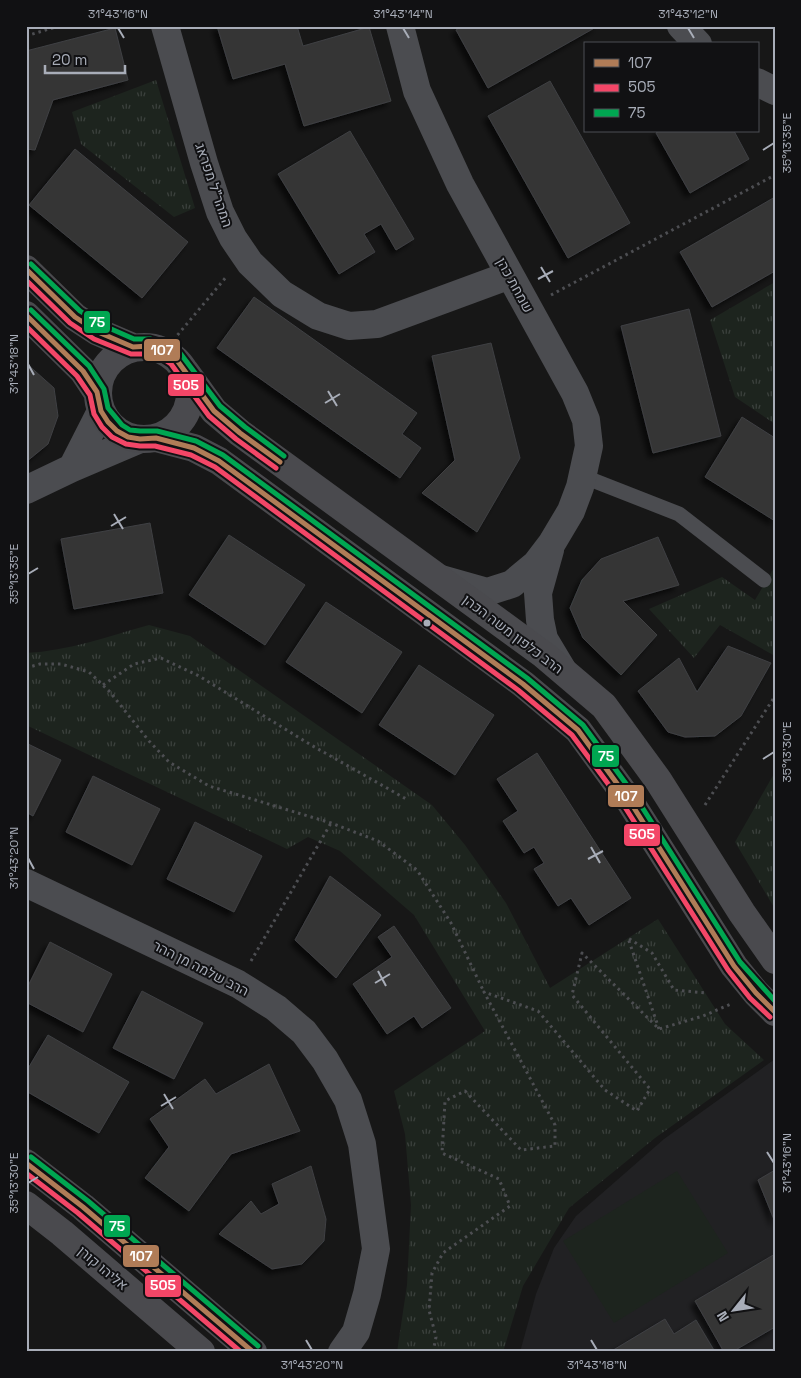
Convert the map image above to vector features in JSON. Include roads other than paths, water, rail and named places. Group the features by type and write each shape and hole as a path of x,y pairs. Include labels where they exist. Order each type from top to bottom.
{"street":[{"name":"המהר\"ל מפראג","path":"165,26 220,212 233,238 250,263 282,294 318,316 349,326 377,324 510,275"},
{"name":"שמחת כהן","path":"400,26 418,91 460,184 575,393 586,420 589,446 582,476 571,511 552,543"},
{"path":"681,26 696,42"},
{"path":"758,82 775,91"},
{"path":"26,269 75,317 98,332 133,347"},
{"path":"26,315 83,371 108,422 117,431 128,437 194,448 219,462 523,684 578,730 629,800 734,966 765,1003"},
{"path":"26,490 72,468 169,432 179,423 186,411 190,398 190,384 185,371 176,359 165,351 149,346 133,347 119,353 107,363 100,377 99,402 72,468"},
{"name":"הרב כלפון משה הכהן","path":"185,371 214,411 240,433 562,669 604,706 642,757 755,933 775,960"},
{"path":"440,579 487,592 512,584 536,564 552,543"},
{"path":"552,543 538,593 540,620 544,639 562,669"},
{"name":"הרב שלמה מן ההר","path":"26,883 238,984 276,1008 304,1032 325,1060 348,1100 362,1144 376,1249 356,1332 342,1352"},
{"path":"26,1164 90,1213 253,1352"},
{"name":"אליהו קורן","path":"26,1205 69,1239 201,1352"}],"lane":[{"path":"582,476 679,514 764,580"}]}
